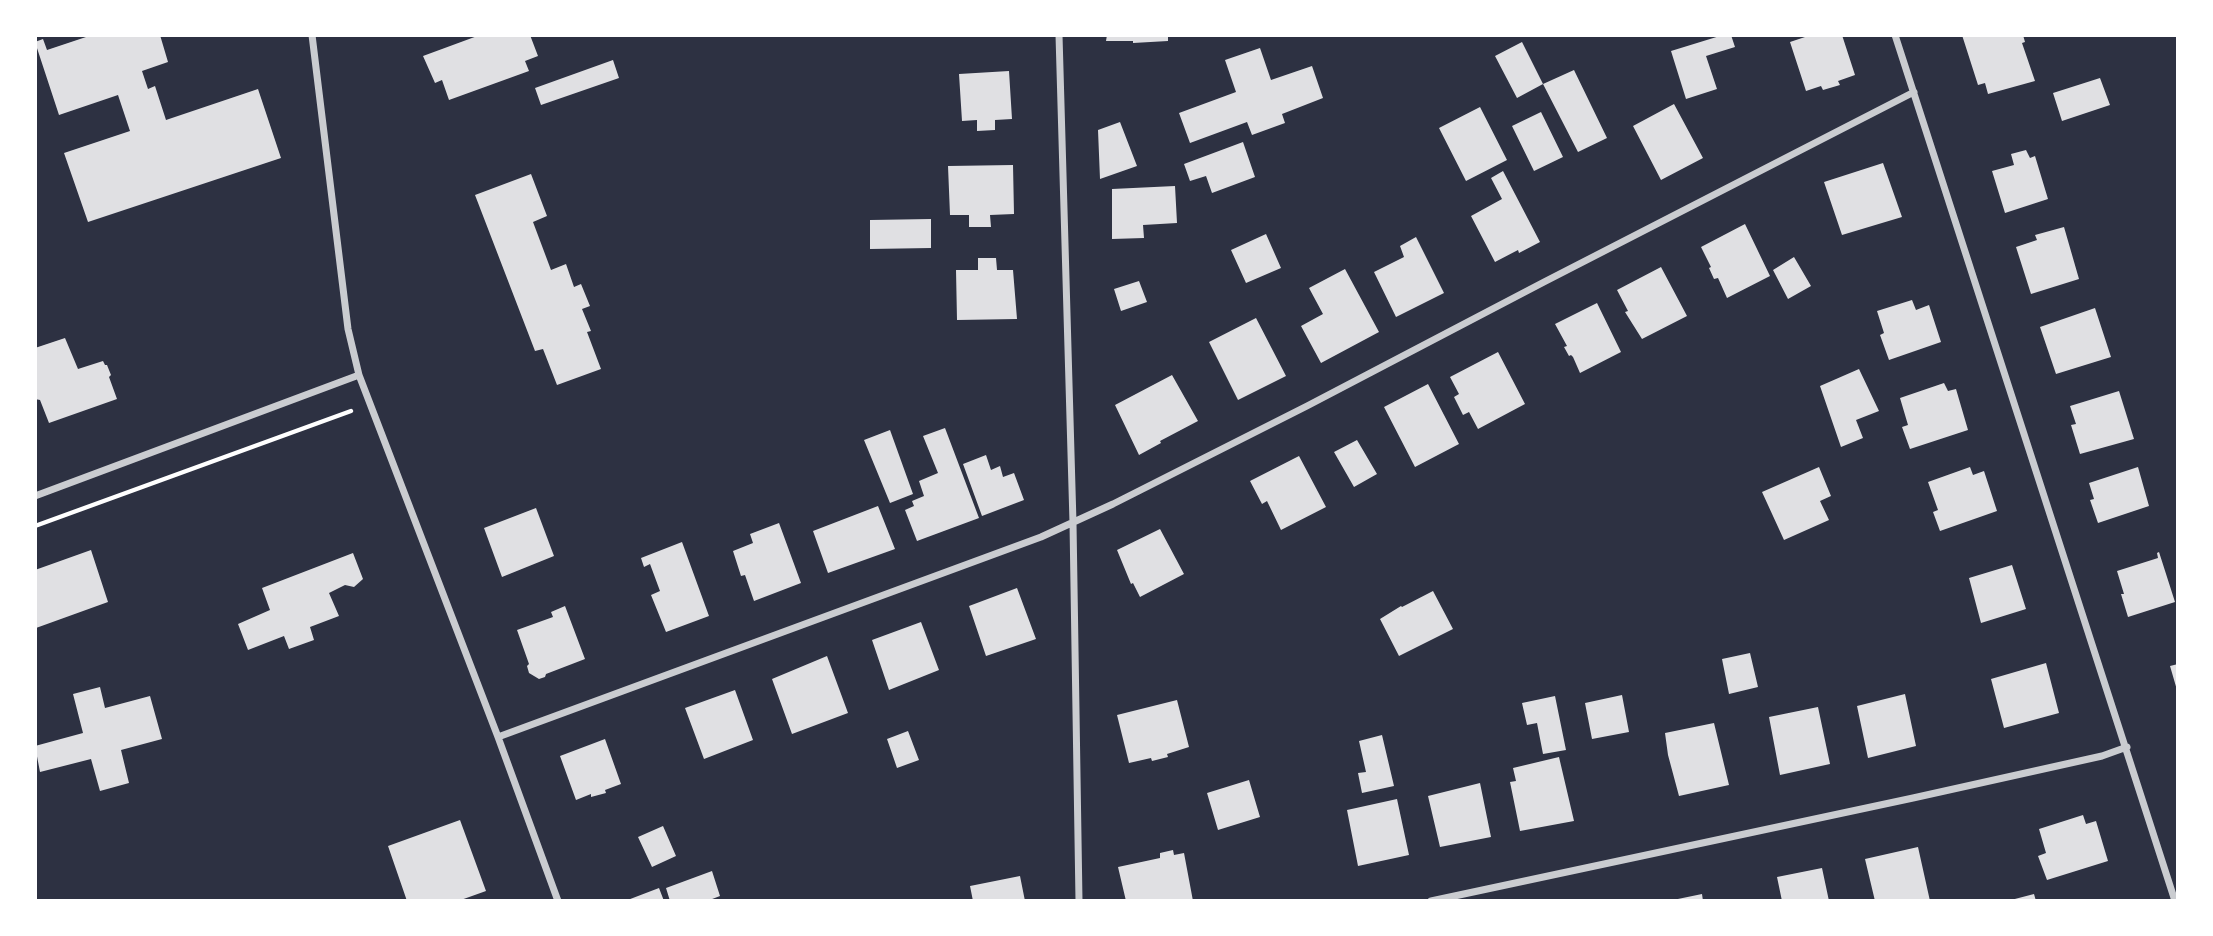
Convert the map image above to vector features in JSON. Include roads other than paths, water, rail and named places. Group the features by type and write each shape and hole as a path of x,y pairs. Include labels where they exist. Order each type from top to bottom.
{"street":[{"path":"312,35 348,330 359,375 558,901"},
{"path":"1059,35 1073,523 1079,901"},
{"path":"1895,35 2175,901"},
{"path":"498,737 934,577 1073,523 1307,406 1914,92"},
{"path":"35,496 359,375"},
{"path":"1431,901 1913,798 2102,756 2127,747"}]}
